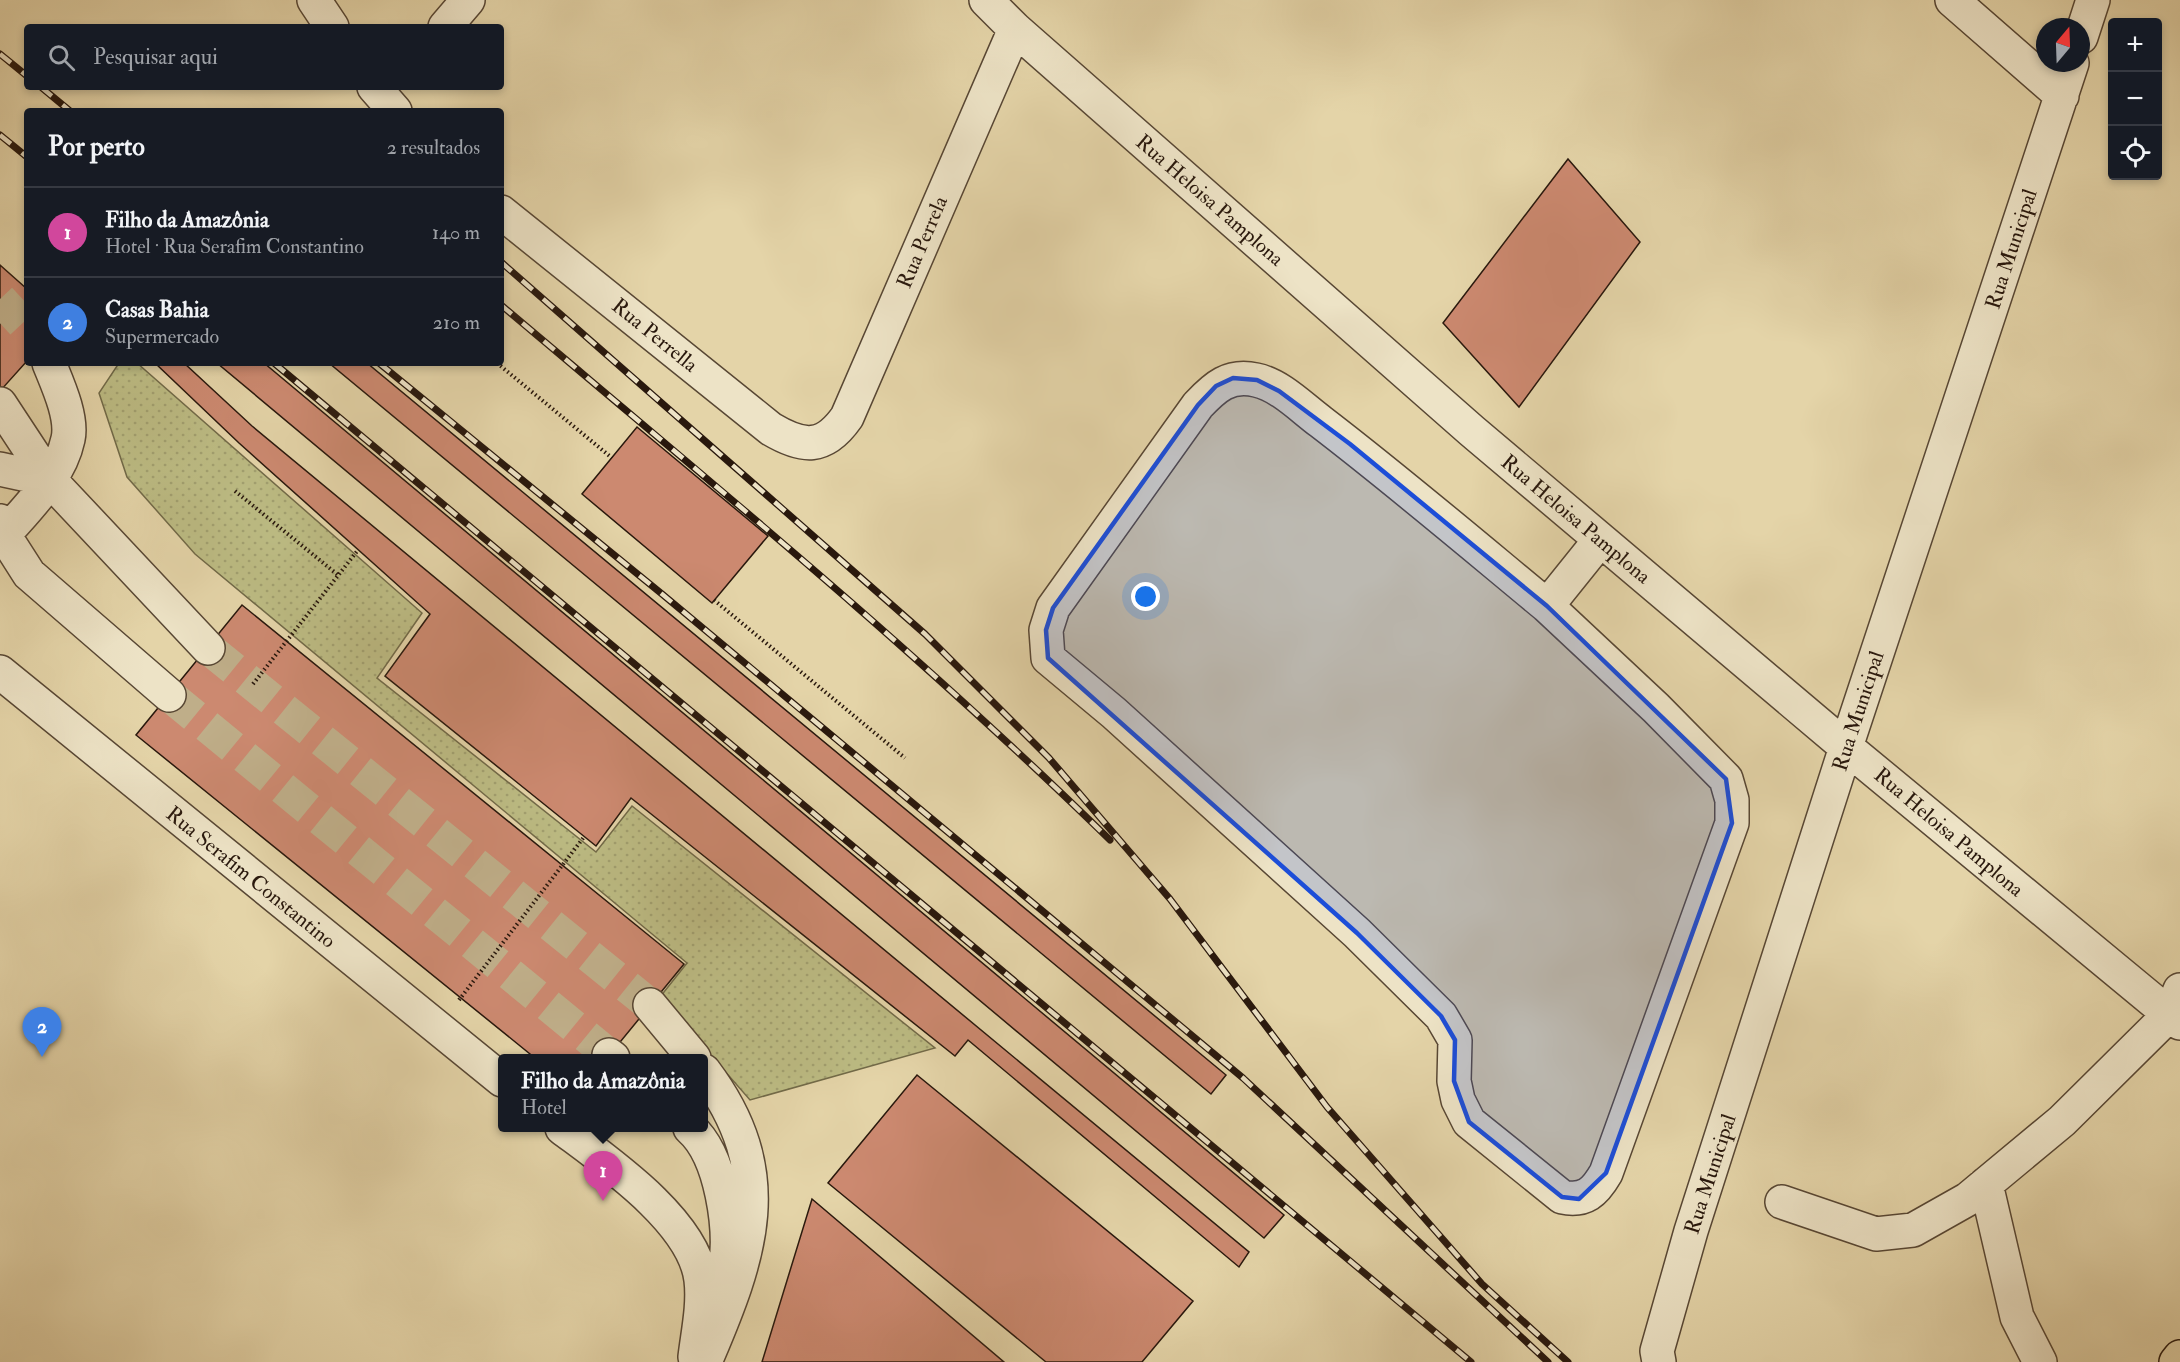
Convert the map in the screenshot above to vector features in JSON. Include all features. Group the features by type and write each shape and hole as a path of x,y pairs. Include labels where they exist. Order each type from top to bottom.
{"main road":[{"path":"2176,1362 2180,1357"}],"street":[{"path":"314,0 330,24"},
{"path":"448,24 468,0"},
{"name":"Rua Heloisa Pamplona","path":"986,0 1015,29 1472,431 1600,540 1846,747 2177,1009"},
{"path":"1952,0 2062,96"},
{"path":"2087,18 2093,0"},
{"name":"Rua Perrela","path":"815,443 838,429 847,417 1015,29"},
{"name":"Rua Municipal","path":"1659,1362 1657,1352 1691,1231 1846,747 2069,72"},
{"name":"Rua Perrella","path":"504,214 771,429 802,444 815,443"},
{"path":"50,366 64,398 69,438 50,480 1,530 29,574 169,695"},
{"path":"1233,378 1257,380 1279,391 1350,444 1547,606 1656,708 1726,779 1732,800 1732,823 1606,1173 1590,1194 1579,1199 1562,1197 1469,1122 1458,1100 1454,1081 1455,1040 1441,1016 1340,918 1114,713 1048,658 1046,630 1053,608 1198,405 1216,386 1233,378"},
{"path":"0,404 50,480 208,648"},
{"path":"0,469 50,480"},
{"path":"1547,606 1600,540"},
{"name":"Rua Serafim Constantino","path":"0,672 498,1077"},
{"path":"650,1005 690,1054"},
{"path":"1782,1202 1876,1234 1913,1230 1968,1199 2062,1121 2177,1009"},
{"path":"703,1362 722,1288 728,1254 752,1178 740,1134 721,1094 708,1076"},
{"path":"567,1132 622,1174 671,1220 693,1255 701,1277 702,1297 694,1362"},
{"path":"693,1132 708,1153 739,1222"},
{"path":"1986,1184 2017,1317 2040,1362"},
{"path":"671,1220 702,1227 739,1222"}],"path":[{"path":"501,366 612,458"},
{"path":"236,491 338,575"},
{"path":"253,684 358,550"},
{"path":"714,600 905,758"},
{"path":"464,994 584,837"}],"highlighted area":[{"path":"1233,378 1257,380 1279,391 1350,444 1547,606 1726,779 1732,823 1606,1173 1579,1199 1562,1197 1469,1122 1454,1081 1455,1040 1441,1016 1357,933 1048,658 1046,630 1053,608 1198,405 1216,386"}],"shaded area":[{"path":"117,366 140,366 422,613 377,678 596,852 632,806 935,1048 750,1100 660,997 687,963 195,554 127,477 99,393"}],"building":[{"path":"1568,159 1640,242 1519,407 1443,323"},
{"path":"0,265 24,286 24,364 0,391"},
{"path":"158,366 187,366 252,426 1249,1252 1239,1267 968,1040 955,1056 631,798 596,846 385,676 430,614 239,443"},
{"path":"221,366 268,366 1284,1215 1264,1238"},
{"path":"333,366 371,366 1226,1075 1211,1094"},
{"path":"637,427 768,536 712,603 582,494"},
{"path":"242,605 684,964 610,1054 530,1054 136,735"},
{"path":"917,1075 1193,1301 1142,1362 1046,1362 828,1183"},
{"path":"812,1199 1004,1362 762,1362"}],"tunnel":[{"path":"0,299 24,325"},
{"path":"208,648 650,1005"},
{"path":"169,695 608,1054"}],"railway":[{"path":"0,54 24,74"},
{"path":"45,90 66,108"},
{"path":"0,135 24,155"},
{"path":"504,265 925,634 1049,758 1170,899 1327,1107 1482,1284 1568,1362"},
{"path":"504,308 887,634 1037,770 1110,840"},
{"path":"278,366 1471,1362"},
{"path":"383,366 662,594 1243,1078 1548,1362"}],"place":[{"name":"Casas Bahia","path":"42,1057"},
{"name":"Filho da Amazônia","path":"603,1201"}]}
